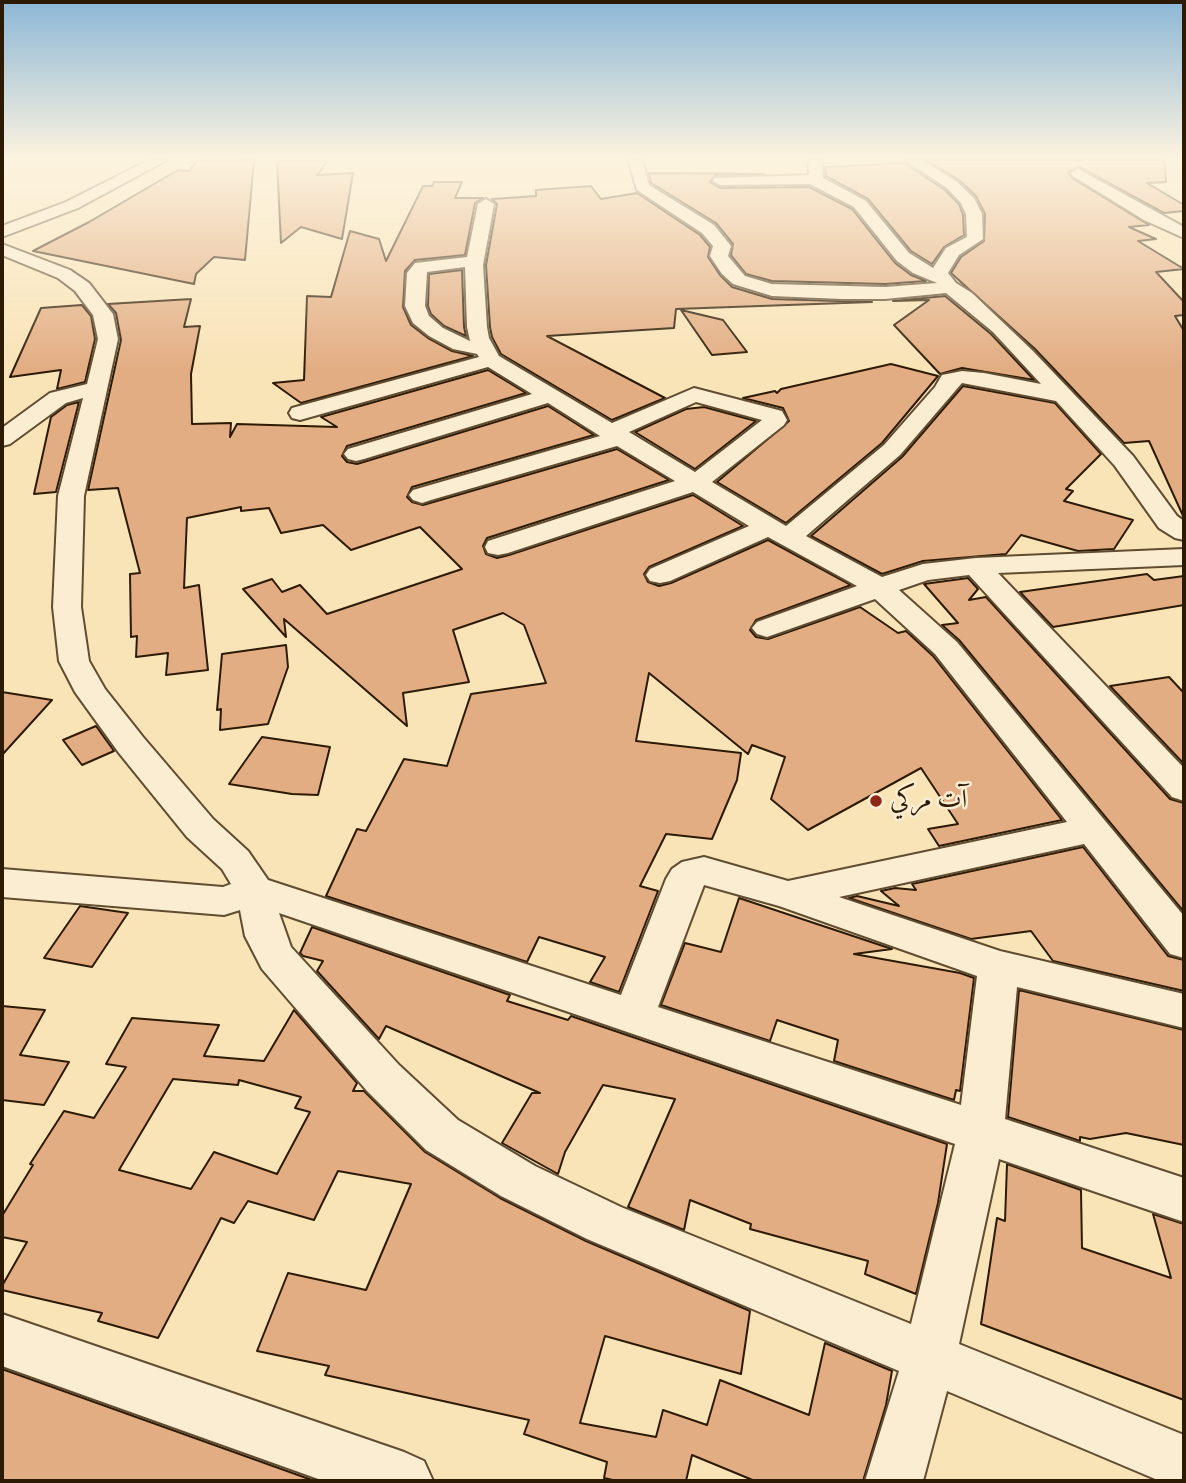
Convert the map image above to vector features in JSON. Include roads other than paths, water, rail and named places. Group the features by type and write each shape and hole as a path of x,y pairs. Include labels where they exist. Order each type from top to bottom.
{"street":[{"path":"481,229 475,261 477,327 488,355"},
{"path":"708,229 722,247 719,256 728,270 739,280 754,286 863,293 945,282"},
{"path":"880,229 903,257 919,270 945,282 1000,328 1124,461 1168,522 1184,532"},
{"path":"945,282 939,273 952,252 975,239 975,229"},
{"path":"2,249 64,274 82,287 103,314 108,339 71,496 67,607 74,662 91,692 131,746 200,828 235,860 255,890 265,936 276,958 383,1078 442,1135 518,1181 604,1223 1184,1463"},
{"path":"475,261 421,267 416,273 415,306 419,319 460,345 488,355 779,532 877,586 946,648 1184,943"},
{"path":"300,413 488,355"},
{"path":"660,575 779,532 892,450 945,390 950,380 962,377 984,379 1060,395"},
{"path":"2,439 58,398 95,388"},
{"path":"422,495 617,434 694,395 701,394 775,416 776,420 698,482 498,547"},
{"path":"356,454 552,395"},
{"path":"766,628 877,586 923,572 976,566 1184,557"},
{"path":"976,566 1184,789"},
{"path":"789,895 1093,829"},
{"path":"633,1017 685,879 690,875 709,871 789,895 998,967 1184,1011"},
{"path":"2,883 224,901 255,890 1184,1200"},
{"path":"894,1481 930,1356 981,1134 998,967"},
{"path":"2,1340 404,1481"}],"place":[{"name":"آت مركي","path":"876,801"}]}
